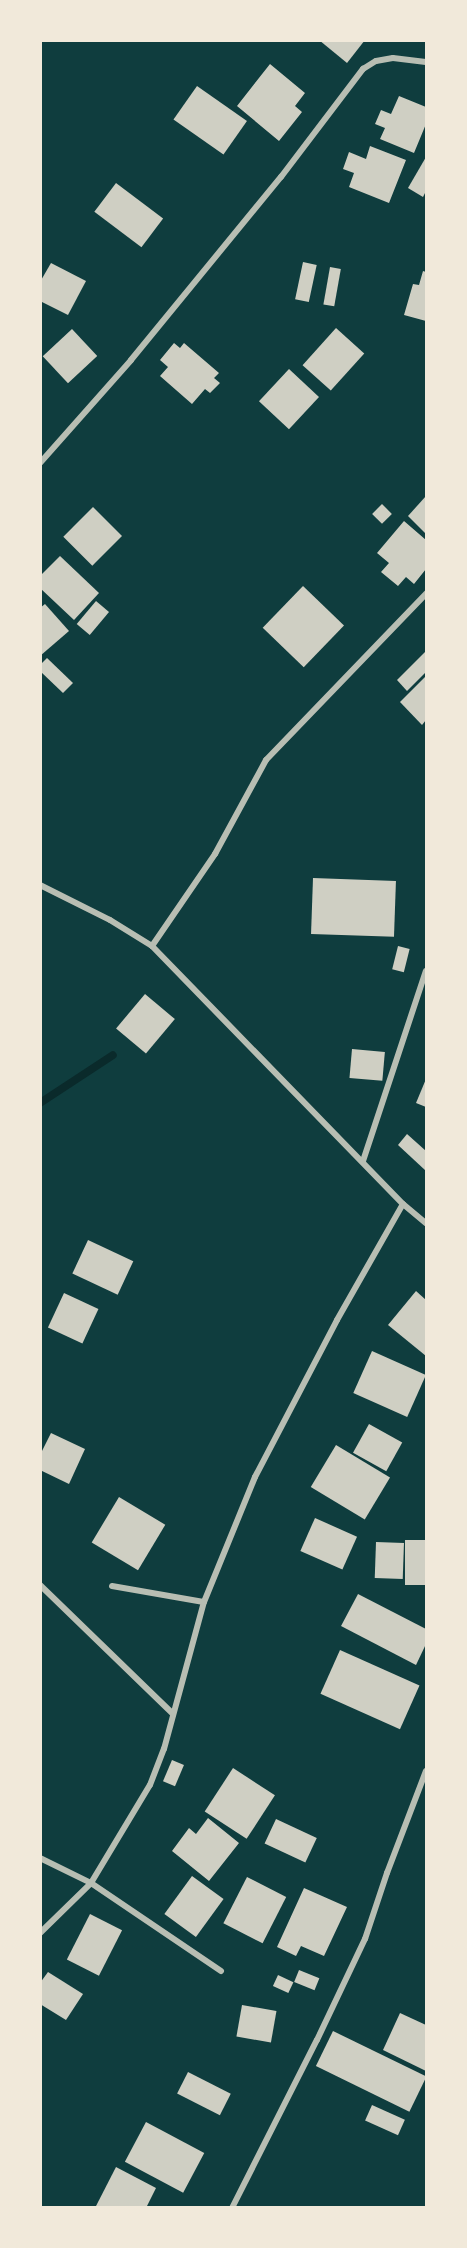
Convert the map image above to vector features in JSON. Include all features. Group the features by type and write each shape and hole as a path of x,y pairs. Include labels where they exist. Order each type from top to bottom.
{"street":[{"path":"40,463 131,360 281,177 363,69 376,61 393,58 426,62"},
{"path":"152,946 215,854 266,760 426,594"},
{"path":"40,885 110,920 152,946 363,1161 402,1204 426,1223"},
{"path":"363,1161 426,970"},
{"path":"40,1933 91,1883 150,1785 164,1749 204,1602 255,1477 337,1320 402,1204"},
{"path":"40,1585 172,1714"},
{"path":"112,1586 204,1602"},
{"path":"232,2208 365,1939 387,1873 426,1771"},
{"path":"40,1858 91,1883 220,1971"}],"building":[{"path":"319,40 365,40 347,63"},
{"path":"270,64 305,93 295,106 302,112 279,141 237,106"},
{"path":"197,86 247,121 223,155 173,120"},
{"path":"399,96 426,107 426,124 414,153 380,139 385,128 375,124 381,110 391,114"},
{"path":"370,146 406,160 389,203 349,187 354,173 343,169 349,152 366,159"},
{"path":"426,157 426,191 423,197 408,188"},
{"path":"116,183 163,219 141,247 94,212"},
{"path":"303,262 317,265 309,302 295,299"},
{"path":"51,263 86,281 68,315 40,301 40,282"},
{"path":"330,267 341,269 334,306 323,304"},
{"path":"423,271 426,272 426,321 404,315 413,284 419,285"},
{"path":"336,328 364,353 331,391 303,365"},
{"path":"72,329 97,356 68,383 43,356"},
{"path":"174,343 180,348 184,343 219,373 214,378 220,383 210,393 205,389 192,404 160,376 168,367 160,360"},
{"path":"289,369 319,397 289,429 259,401"},
{"path":"426,496 426,534 408,516"},
{"path":"382,504 392,514 382,524 372,514"},
{"path":"93,507 122,536 92,566 63,537"},
{"path":"404,521 426,540 426,569 414,584 406,577 398,586 381,572 389,563 377,553"},
{"path":"60,556 99,593 74,620 40,588 40,576"},
{"path":"303,586 344,626 304,667 263,628"},
{"path":"96,601 109,612 90,635 77,624"},
{"path":"45,604 69,631 40,656 40,608"},
{"path":"426,651 426,672 407,691 397,680"},
{"path":"47,658 73,683 63,693 40,671 40,665"},
{"path":"426,676 426,720 422,725 400,702"},
{"path":"313,878 396,881 394,937 311,934"},
{"path":"398,946 410,949 404,972 392,969"},
{"path":"145,994 175,1019 146,1054 116,1028"},
{"path":"352,1049 385,1052 382,1081 349,1078"},
{"path":"426,1079 426,1107 416,1103"},
{"path":"407,1134 426,1151 426,1171 398,1145"},
{"path":"88,1240 133,1261 118,1295 72,1274"},
{"path":"416,1291 426,1300 426,1356 388,1325"},
{"path":"64,1293 98,1309 82,1343 48,1327"},
{"path":"372,1351 426,1375 407,1417 353,1393"},
{"path":"369,1424 402,1442 386,1471 353,1453"},
{"path":"51,1433 85,1449 69,1484 40,1470 40,1455"},
{"path":"336,1445 390,1477 365,1519 311,1487"},
{"path":"119,1497 165,1525 138,1570 92,1542"},
{"path":"315,1518 357,1537 342,1570 300,1551"},
{"path":"405,1540 426,1540 426,1585 405,1585"},
{"path":"376,1542 404,1543 403,1579 375,1578"},
{"path":"358,1594 426,1629 426,1644 416,1665 341,1626"},
{"path":"340,1650 419,1685 400,1729 320,1694"},
{"path":"172,1760 184,1765 175,1786 163,1781"},
{"path":"233,1768 275,1795 247,1839 205,1812"},
{"path":"208,1818 239,1843 209,1881 172,1851 189,1828 196,1834"},
{"path":"276,1819 317,1838 305,1862 265,1843"},
{"path":"192,1876 224,1899 196,1937 164,1914"},
{"path":"247,1877 286,1897 263,1943 223,1923"},
{"path":"304,1888 347,1907 324,1956 301,1946 296,1956 277,1947"},
{"path":"90,1914 122,1930 99,1976 67,1959"},
{"path":"299,1970 319,1978 315,1990 294,1982"},
{"path":"48,1972 83,1994 66,2020 40,2004 40,1983"},
{"path":"278,1975 293,1982 288,1993 273,1986"},
{"path":"242,2005 276,2011 271,2043 236,2037"},
{"path":"400,2013 426,2025 426,2071 383,2050"},
{"path":"333,2031 426,2076 409,2112 316,2066"},
{"path":"188,2072 231,2094 220,2115 177,2093"},
{"path":"372,2105 405,2120 398,2135 365,2121"},
{"path":"146,2122 204,2153 183,2193 125,2162"},
{"path":"116,2167 156,2188 146,2208 95,2208"}],"waterway":[{"path":"40,1103 113,1055"}]}
